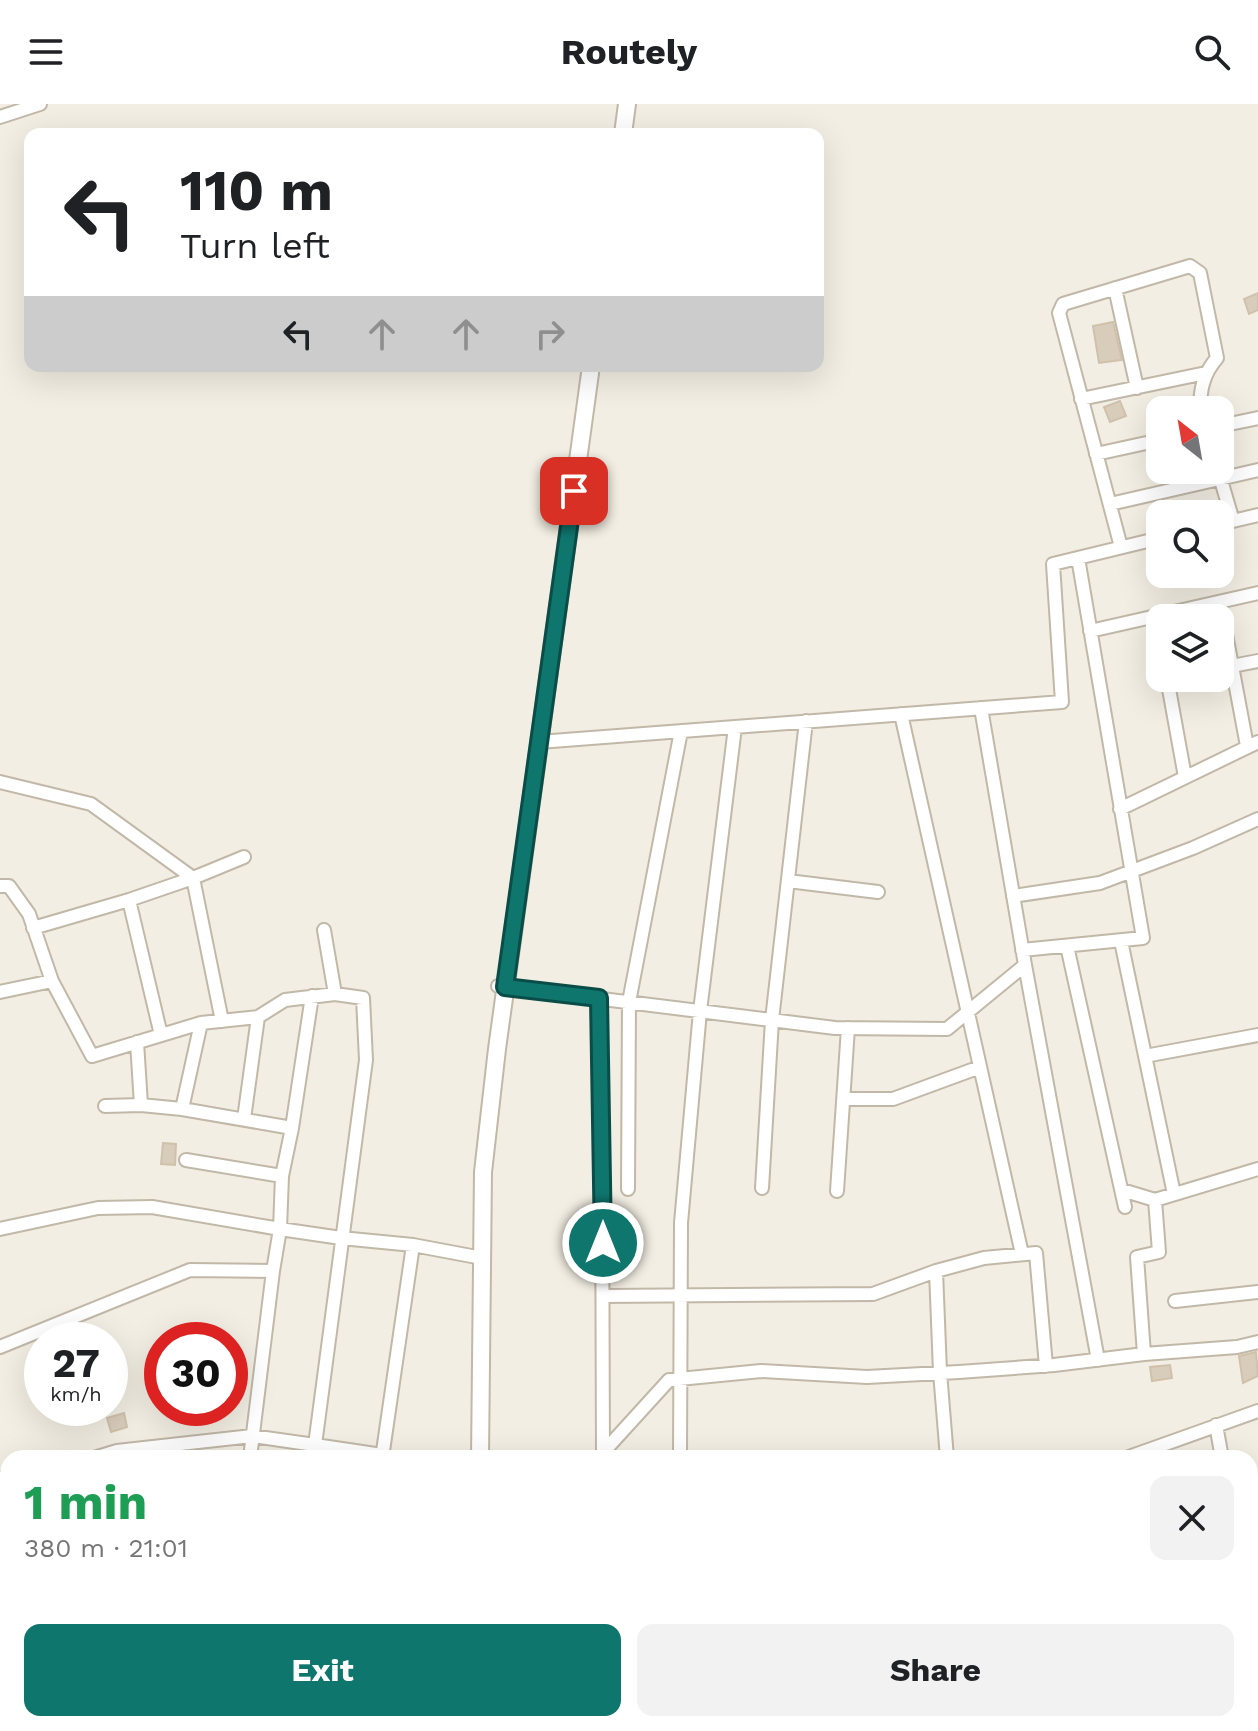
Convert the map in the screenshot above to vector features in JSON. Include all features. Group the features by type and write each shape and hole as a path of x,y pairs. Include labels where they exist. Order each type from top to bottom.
{"street":[{"path":"0,117 40,104"},
{"path":"624,128 627,104"},
{"path":"1121,547 1059,313 1063,304 1190,266 1200,273 1217,358 1206,373 1200,396"},
{"path":"1115,288 1137,388"},
{"path":"480,1450 483,1172 502,986 590,372"},
{"path":"1081,399 1206,373"},
{"path":"1234,423 1258,418"},
{"path":"1096,454 1146,443"},
{"path":"1234,472 1258,470"},
{"path":"1110,504 1183,484"},
{"path":"1234,521 1258,515"},
{"path":"539,742 1062,702 1053,564 1146,541"},
{"path":"1022,950 1143,938 1078,558"},
{"path":"1211,604 1258,593"},
{"path":"1090,631 1146,618"},
{"path":"1234,666 1258,661"},
{"path":"1120,809 1252,744 1234,674"},
{"path":"1170,692 1185,777"},
{"path":"981,708 1098,1360"},
{"path":"901,714 1022,1254"},
{"path":"762,1188 772,1020 806,721"},
{"path":"680,1450 681,1223 700,1011 735,727"},
{"path":"628,1189 629,1002 681,731"},
{"path":"0,782 91,804 193,878 222,1021"},
{"path":"1013,896 1100,883 1193,848 1258,819"},
{"path":"33,928 129,900 244,857"},
{"path":"788,881 878,892"},
{"path":"0,886 9,886 29,914 52,981 92,1056 201,1023 258,1017 285,1000 335,994 363,998 366,1060 315,1445"},
{"path":"129,900 161,1035"},
{"path":"324,930 335,994"},
{"path":"1121,941 1174,1194"},
{"path":"1067,946 1125,1207"},
{"path":"502,986 848,1028 947,1029 1025,965"},
{"path":"0,992 52,981"},
{"path":"251,1450 280,1229 282,1176 312,996"},
{"path":"599,998 602,1450"},
{"path":"244,1119 258,1017"},
{"path":"182,1109 201,1023"},
{"path":"837,1191 848,1028"},
{"path":"1145,1056 1258,1035"},
{"path":"137,1042 141,1105"},
{"path":"844,1099 893,1099 980,1067"},
{"path":"105,1106 141,1105 182,1109 292,1128"},
{"path":"186,1160 282,1176"},
{"path":"1122,1190 1155,1200 1258,1169"},
{"path":"1144,1354 1137,1257 1159,1252 1155,1200"},
{"path":"0,1229 98,1208 152,1207 482,1258"},
{"path":"383,1450 413,1245"},
{"path":"603,1296 873,1294 936,1271 984,1258 1036,1253 1046,1366"},
{"path":"0,1347 190,1270 273,1271"},
{"path":"936,1271 946,1450"},
{"path":"1175,1301 1258,1292"},
{"path":"607,1450 669,1380 761,1371 867,1377 1046,1366 1237,1347 1258,1342"},
{"path":"1166,1450 1216,1425 1258,1411"},
{"path":"1216,1425 1221,1450"},
{"path":"126,1450 252,1436 343,1450"}],"building":[{"path":"1258,293 1258,310 1249,314 1244,299"},
{"path":"1113,322 1122,360 1099,363 1093,326"},
{"path":"1120,401 1126,416 1110,422 1104,407"},
{"path":"163,1143 176,1144 175,1165 161,1164"},
{"path":"1256,1352 1258,1376 1243,1383 1239,1356"},
{"path":"1170,1365 1172,1378 1152,1381 1150,1367"},
{"path":"109,1426 127,1426 127,1427 111,1432"}],"route":[{"path":"574,491 505,987 599,998 603,1243"}]}
